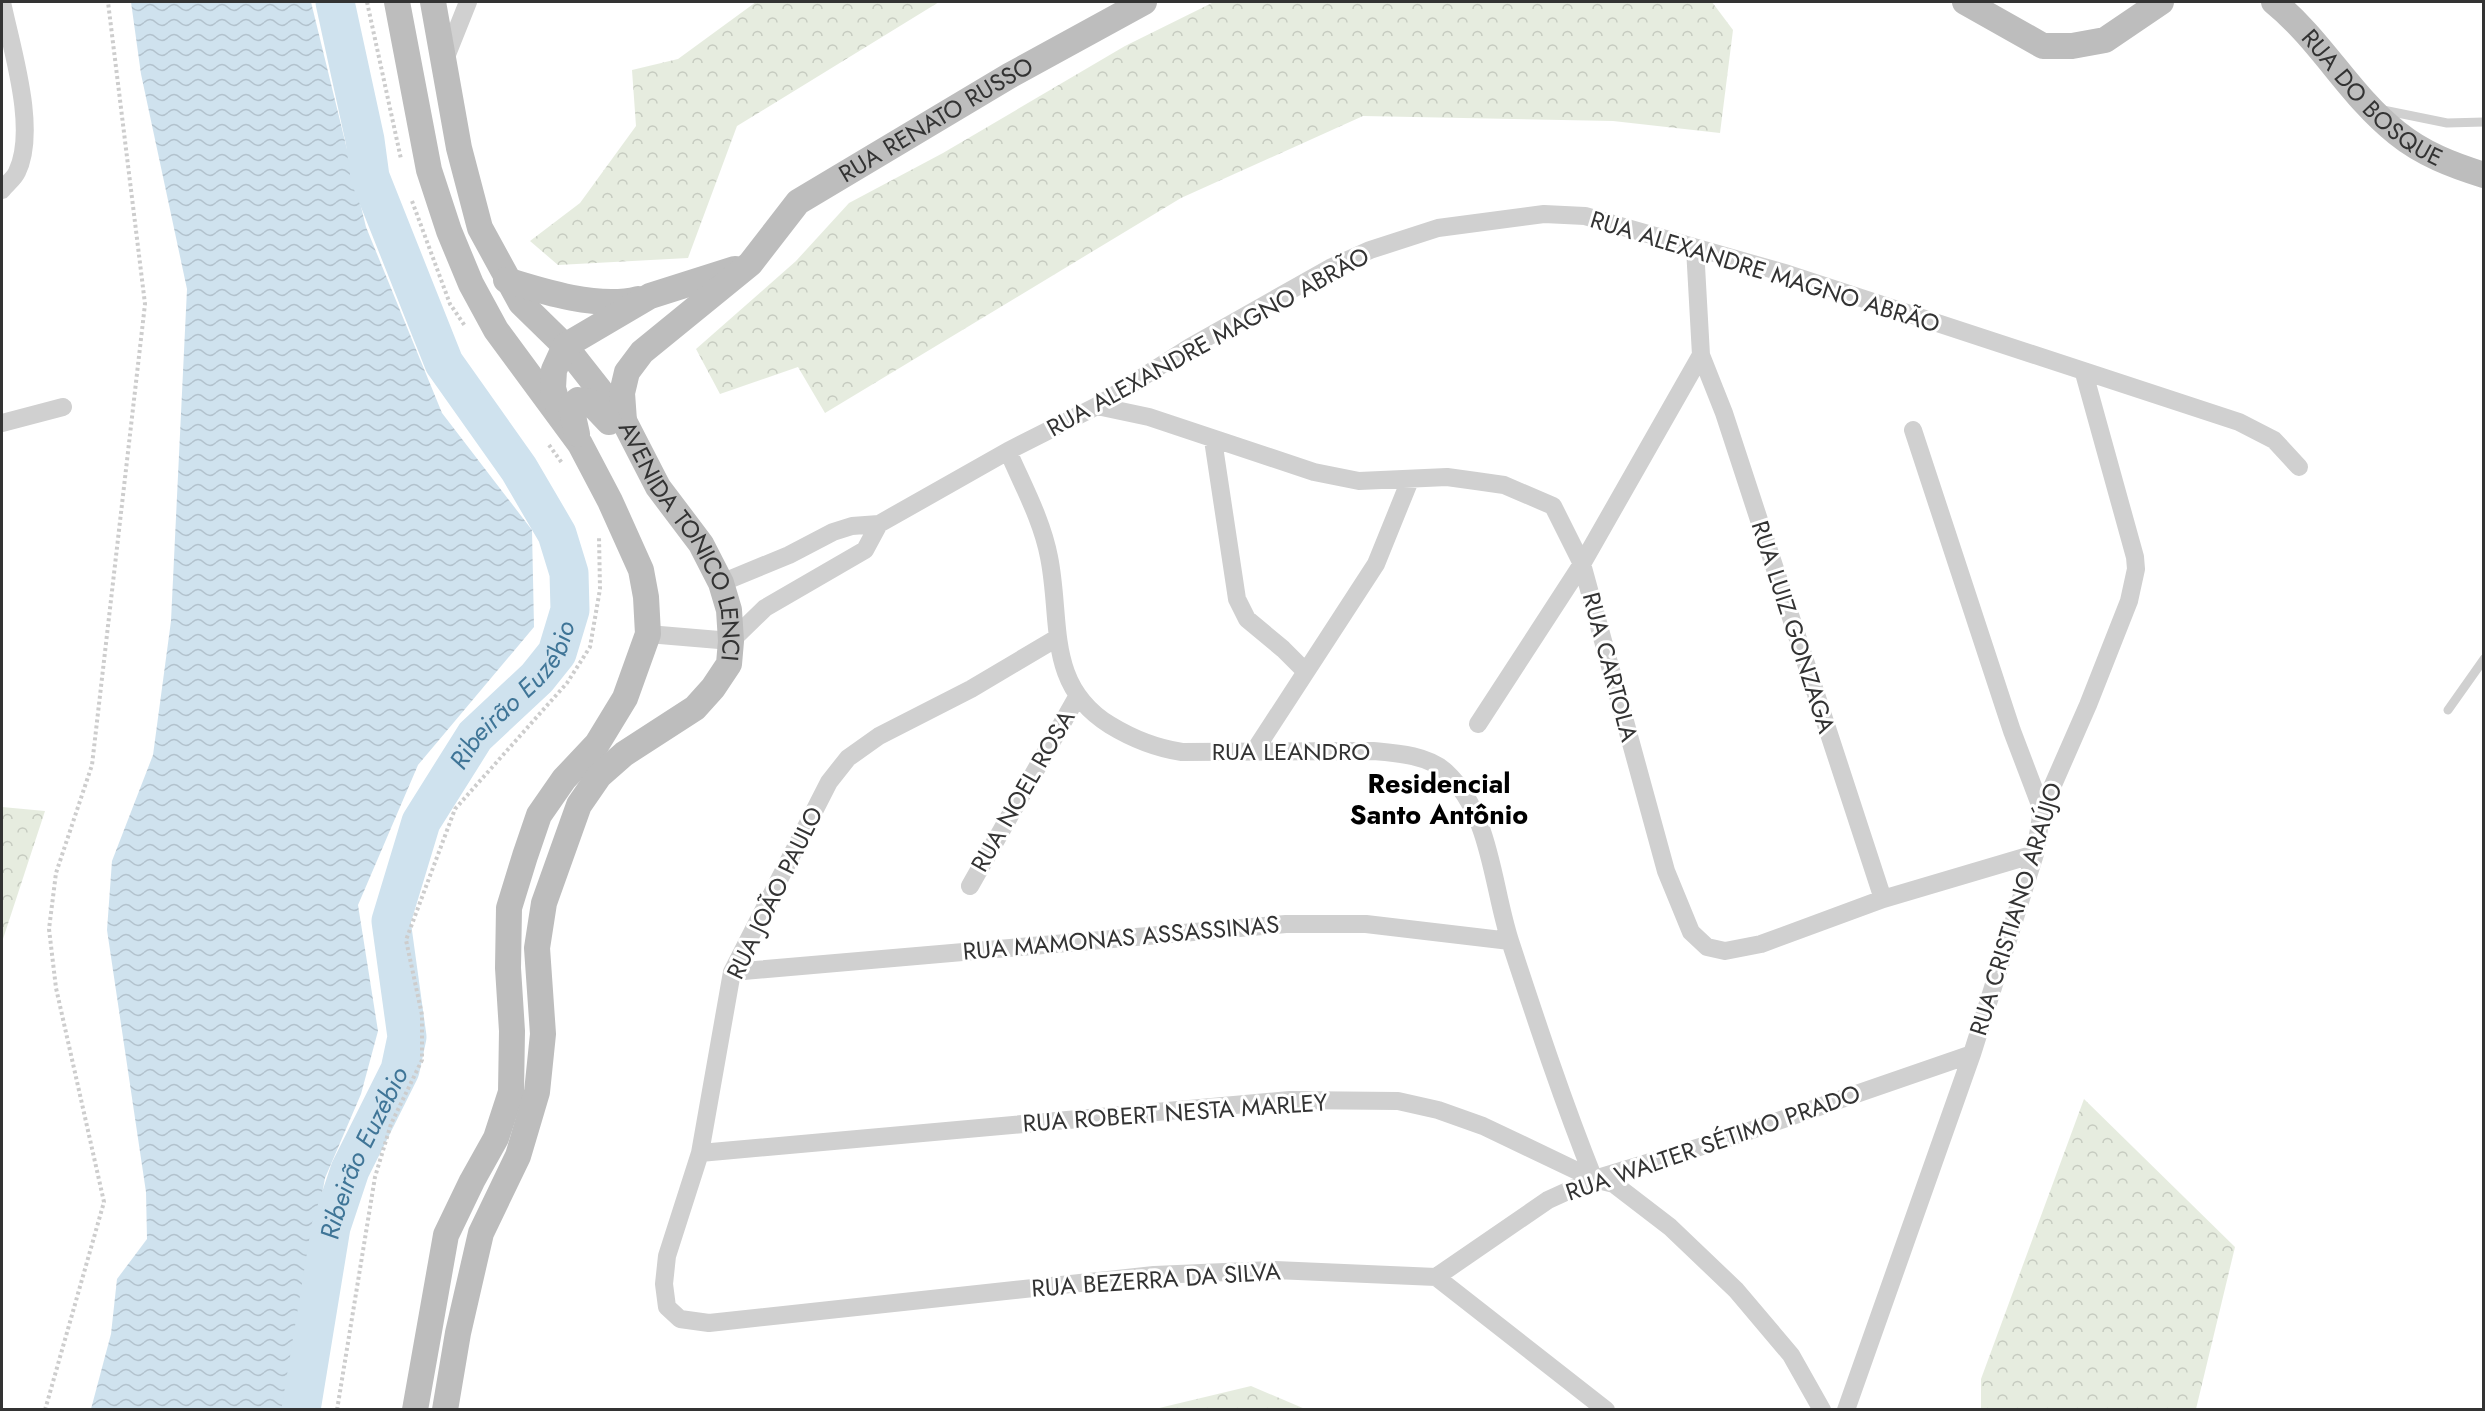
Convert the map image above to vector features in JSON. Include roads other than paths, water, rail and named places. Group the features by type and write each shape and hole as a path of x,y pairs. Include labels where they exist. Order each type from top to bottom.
{"main road":[{"name":"AVENIDA TONICO LENCI","path":"397,2 429,170 449,231 471,284 554,431 580,444 610,501 640,570 646,597 648,634 626,698 597,744 564,779 539,815 509,908 511,1092 496,1138 446,1235 415,1410"},
{"name":"AVENIDA TONICO LENCI","path":"433,2 466,184 480,228 506,280 532,317 565,346 624,421 658,487 701,544 721,584 729,610 731,640 729,664 713,688 694,708 615,762 599,776 579,805 544,903 537,948 543,1034 537,1092 518,1156 481,1233 458,1333 445,1410"},
{"name":"RUA RENATO RUSSO","path":"624,421 622,393 627,372 642,352 750,264 798,201 1009,76 1144,2"},
{"path":"1965,2 2043,46 2072,46 2105,40 2161,2"},
{"name":"RUA DO BOSQUE","path":"2274,2 2292,16 2369,106 2397,134 2442,162 2484,175"},
{"path":"506,280 546,292 604,302 650,296 750,264"},
{"path":"554,431 554,370 565,346 650,296"},
{"path":"580,444 571,412 575,402 583,400 590,402 609,422 658,487"}],"street":[{"path":"2,2 23,107 24,150 16,174 2,190"},
{"path":"444,62 468,2"},
{"name":"RUA ALEXANDRE MAGNO ABRÃO","path":"879,524 1008,451 1097,406 1190,347 1330,268 1370,250 1438,228 1544,214 1585,216 1788,274 2239,422 2274,440 2299,467"},
{"path":"1478,724 1582,564 1701,355 1695,248"},
{"name":"RUA LUIZ GONZAGA","path":"1701,355 1724,413 1883,899"},
{"name":"RUA CRISTIANO ARAÚJO","path":"1846,1410 1972,1054 2035,854 2042,810 2125,611 2136,569 2126,520 2084,373"},
{"name":"RUA CARTOLA","path":"1097,406 1149,417 1314,472 1359,481 1447,477 1476,481 1504,485 1542,499 1553,506 1582,564 1666,871 1691,932 1707,947 1725,951 1745,948 1883,899 2035,854"},
{"path":"2,423 63,407"},
{"path":"1913,430 2012,730 2042,810"},
{"path":"1213,440 1237,599 1242,613 1306,672"},
{"name":"RUA LEANDRO","path":"1008,451 1040,524 1049,558 1058,638 1069,682 1077,697 1098,717 1155,748 1182,752 1373,751 1404,754 1431,762 1445,771 1463,793 1481,828 1510,941 1560,1091 1594,1179"},
{"path":"1255,750 1376,564 1410,480"},
{"path":"648,634 731,640 765,608 865,550 879,524"},
{"path":"721,584 843,529 879,524"},
{"path":"789,555 809,582"},
{"name":"RUA JOÃO PAULO","path":"667,1307 664,1284 667,1256 700,1153 732,972 829,782 848,758 879,735 971,689 1058,638"},
{"name":"RUA NOEL ROSA","path":"970,886 1077,697"},
{"name":"RUA MAMONAS ASSASSINAS","path":"732,972 1286,924 1366,924 1510,941"},
{"name":"RUA WALTER SÉTIMO PRADO","path":"1437,1277 1548,1200 1594,1179 1726,1139 1972,1054"},
{"name":"RUA ROBERT NESTA MARLEY","path":"700,1153 1290,1100 1398,1101 1438,1110 1483,1126 1594,1179 1614,1184 1670,1227 1736,1290 1791,1355 1822,1410"},
{"name":"RUA BEZERRA DA SILVA","path":"667,1307 680,1319 709,1323 1154,1275 1275,1269 1437,1277"},
{"path":"1437,1277 1606,1410"}],"lane":[{"path":"2369,106 2447,123 2484,122"},
{"path":"2448,710 2484,658"}],"water":[{"path":"131,2 311,2 366,227 442,413 532,530 534,627 418,765 358,905 378,1031 361,1094 325,1178 283,1409 91,1409 111,1334 117,1279 147,1239 146,1192 107,930 112,861 153,755 171,621 187,289 141,74"}],"waterway":[{"name":"Ribeirão Euzébio","path":"301,1410 331,1227 350,1170 400,1070 407,1037 391,921 421,822 475,736 537,678 557,653 570,610 569,573 557,534 519,469 444,363 370,177 365,140 335,2"}],"district":[{"name":"Residencial Santo Antônio","path":"1439,800"}]}
